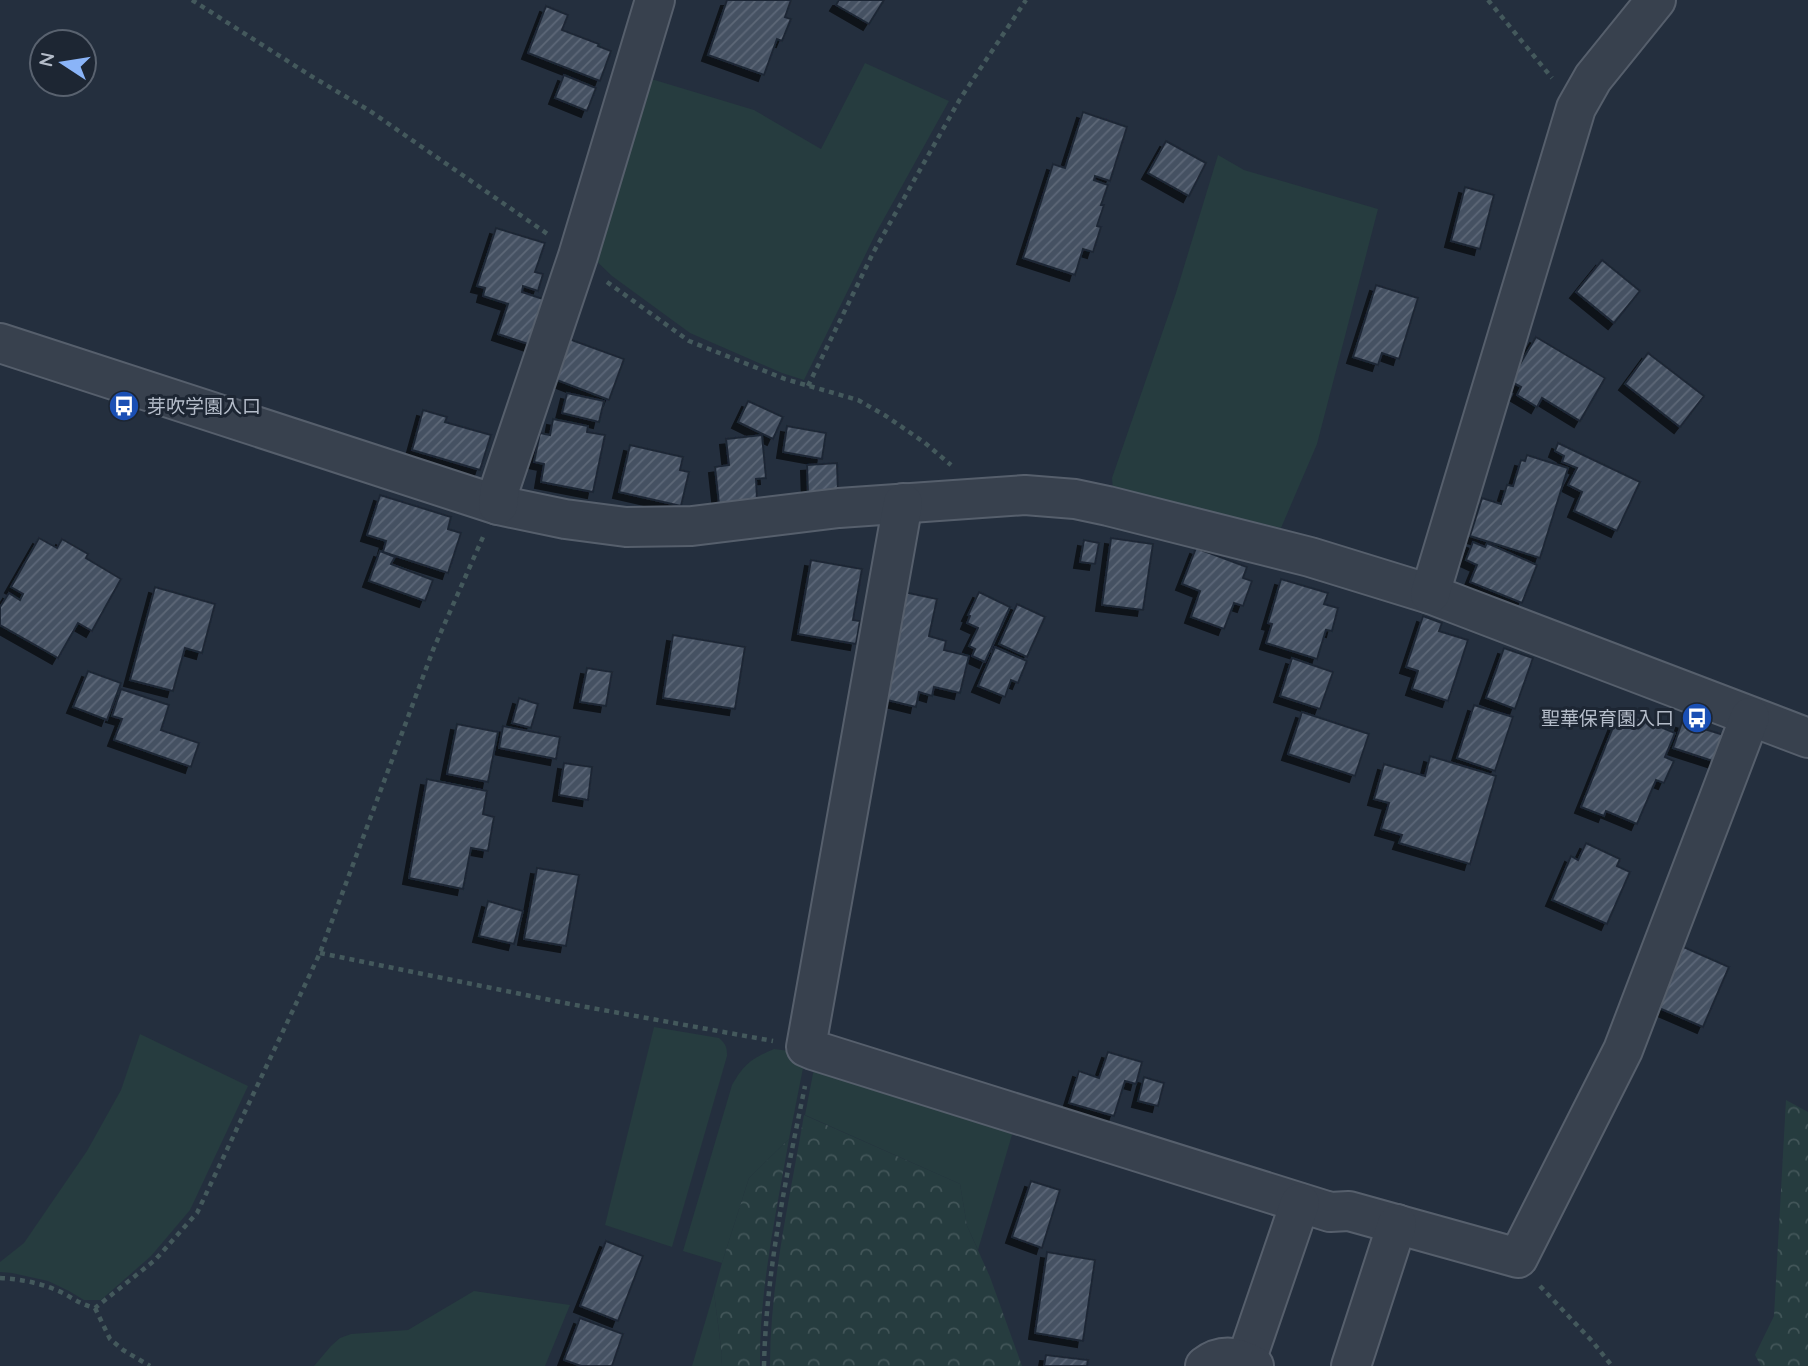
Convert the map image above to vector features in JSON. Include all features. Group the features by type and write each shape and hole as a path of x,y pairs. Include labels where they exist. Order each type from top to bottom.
{"street":[{"path":"498,505 500,488 578,256 655,0"},
{"path":"1430,594 1576,108 1593,78 1656,0"},
{"path":"0,343 498,505 565,519 626,527 692,526 839,508 1025,495 1086,501 1310,557 1430,594 1808,738"},
{"path":"903,503 809,1049 1330,1212 1349,1211 1518,1258 1623,1050 1749,717"},
{"path":"1205,1366 1217,1359 1230,1357 1250,1364 1300,1203"},
{"path":"1351,1366 1397,1224"}],"path":[{"path":"808,386 873,253 960,99 1026,0"},
{"path":"1488,0 1576,108"},
{"path":"0,1278 38,1284 64,1294 84,1306 95,1308 155,1260 197,1213 320,953 433,650 498,505"},
{"path":"320,953 809,1049 775,1249 764,1366"},
{"path":"1518,1258 1612,1366"},
{"path":"95,1308 110,1339 150,1366"}],"green space":[{"path":"865,63 949,101 876,233 804,380 690,333 612,276 587,252 638,75 754,110 821,149"},
{"path":"1218,155 1244,170 1378,209 1317,444 1281,528 1113,489 1112,478 1176,293"},
{"path":"654,1027 719,1038 725,1044 727,1053 672,1247 605,1225"},
{"path":"140,1034 248,1086 190,1210 151,1256 101,1300 84,1300 48,1281 0,1272 0,1262 24,1243 87,1151 121,1090"},
{"path":"774,1049 806,1053 789,1139 749,1178 722,1263 683,1251 732,1085 749,1062"},
{"path":"815,1063 1014,1128 978,1250 967,1226 960,1184 805,1115"},
{"path":"1786,1100 1808,1112 1808,1366 1761,1366 1755,1355 1774,1316"},
{"path":"804,1115 960,1184 967,1226 990,1277 1022,1366 770,1366 777,1272"},
{"path":"789,1139 765,1281 760,1366 721,1366 714,1292 722,1263 749,1178"},
{"path":"474,1291 570,1305 545,1366 314,1366 340,1338 351,1334 408,1330"},
{"path":"714,1292 721,1366 692,1366"}],"building":[{"path":"727,0 791,0 785,17 791,19 782,41 777,39 764,75 708,55"},
{"path":"839,0 884,0 869,24 836,5"},
{"path":"546,6 568,15 562,30 611,51 600,81 528,53"},
{"path":"564,75 596,88 587,111 555,98"},
{"path":"1083,112 1127,127 1110,181 1095,176 1094,180 1108,185 1097,226 1101,227 1093,252 1083,249 1075,275 1023,258 1053,164 1065,168"},
{"path":"1166,141 1206,163 1189,196 1148,173"},
{"path":"1465,187 1494,195 1480,249 1451,241"},
{"path":"496,228 545,243 535,272 543,274 538,291 523,286 522,292 546,300 531,345 498,334 508,304 483,296 485,288 477,286"},
{"path":"1602,260 1640,291 1614,323 1576,292"},
{"path":"1376,285 1418,298 1399,359 1382,353 1378,365 1353,357"},
{"path":"1536,337 1605,378 1580,421 1542,398 1537,407 1517,395 1521,387 1510,381"},
{"path":"569,339 624,359 609,400 554,379"},
{"path":"1648,353 1704,396 1680,427 1625,384"},
{"path":"567,393 604,401 599,422 562,413"},
{"path":"748,401 783,417 773,439 738,422"},
{"path":"423,410 447,417 445,422 491,435 480,470 412,450"},
{"path":"553,419 588,426 587,432 605,435 593,492 541,482 544,464 534,462 540,433 550,435"},
{"path":"787,426 826,433 822,459 783,452"},
{"path":"762,435 766,478 756,479 757,499 719,504 715,467 729,465 726,439"},
{"path":"1558,443 1640,482 1617,531 1574,511 1582,492 1568,485 1577,468 1562,462 1564,456 1555,451"},
{"path":"630,445 683,457 680,470 689,472 681,506 619,492"},
{"path":"1527,455 1568,468 1540,558 1470,536 1482,498 1501,504 1507,485 1513,486 1521,460 1525,461"},
{"path":"837,463 838,492 808,494 807,465"},
{"path":"380,495 451,517 448,529 461,533 448,573 383,552 386,541 367,535"},
{"path":"39,538 57,548 62,539 88,554 86,558 121,579 92,631 78,623 58,658 0,625 0,607 9,593 20,600 23,594 11,587"},
{"path":"1111,538 1153,544 1143,610 1102,605"},
{"path":"1084,540 1099,543 1095,564 1080,562"},
{"path":"1473,542 1485,547 1487,543 1537,565 1522,603 1470,582 1477,565 1466,560"},
{"path":"1196,548 1247,567 1243,578 1252,581 1243,606 1234,603 1224,629 1191,617 1200,591 1182,584"},
{"path":"380,551 395,557 391,564 433,580 425,601 369,581"},
{"path":"811,560 862,569 853,620 860,621 856,644 798,634"},
{"path":"1281,579 1328,593 1324,604 1338,608 1332,631 1326,630 1317,659 1266,643 1272,624 1268,623"},
{"path":"155,587 215,604 202,653 185,648 173,691 130,680"},
{"path":"904,592 937,599 929,636 946,641 944,650 969,656 960,693 934,687 932,696 919,692 916,707 883,699"},
{"path":"979,592 1010,607 985,662 972,656 975,649 969,646 978,628 967,623"},
{"path":"1017,604 1045,617 1027,657 999,644"},
{"path":"1423,616 1442,623 1439,631 1468,640 1448,701 1412,689 1418,671 1406,667"},
{"path":"673,635 745,647 735,709 663,698"},
{"path":"995,647 1027,661 1018,683 1011,680 1005,697 978,686"},
{"path":"1504,648 1533,658 1515,709 1486,698"},
{"path":"1292,658 1333,672 1320,709 1280,696"},
{"path":"587,668 612,672 606,706 580,702"},
{"path":"88,671 121,683 107,720 73,707"},
{"path":"121,689 169,705 161,730 199,743 191,767 114,740 122,719 112,716"},
{"path":"519,698 538,704 531,728 512,723"},
{"path":"1474,705 1513,717 1495,771 1457,758"},
{"path":"1620,710 1675,733 1665,757 1674,761 1664,783 1656,780 1637,824 1606,811 1604,816 1581,807"},
{"path":"1302,712 1369,734 1355,776 1288,754"},
{"path":"1682,722 1727,736 1719,763 1673,748"},
{"path":"457,724 498,732 488,782 447,774"},
{"path":"503,726 560,737 556,759 499,748"},
{"path":"1430,756 1496,776 1470,864 1399,843 1402,835 1381,829 1389,803 1374,799 1384,764 1425,776"},
{"path":"564,763 592,767 588,800 559,795"},
{"path":"427,779 487,791 483,814 494,817 488,851 471,848 463,889 409,878"},
{"path":"1586,843 1620,859 1617,866 1630,872 1607,924 1552,900 1571,856 1578,860"},
{"path":"537,868 579,875 566,946 524,939"},
{"path":"488,901 523,911 514,944 479,936"},
{"path":"1679,945 1729,967 1703,1027 1659,1008 1666,992 1660,989"},
{"path":"1108,1052 1142,1062 1136,1084 1125,1081 1114,1116 1069,1103 1079,1071 1099,1078"},
{"path":"1144,1077 1164,1083 1158,1106 1138,1101"},
{"path":"1031,1181 1060,1190 1042,1248 1012,1237"},
{"path":"606,1241 643,1256 618,1321 580,1306"},
{"path":"1047,1252 1095,1260 1083,1341 1035,1333"},
{"path":"580,1318 623,1334 612,1366 581,1366 564,1360"},
{"path":"1046,1355 1088,1360 1087,1366 1044,1366"}],"place":[{"name":"芽吹学園入口","path":"124,406"},
{"name":"聖華保育園入口","path":"1697,718"}]}
